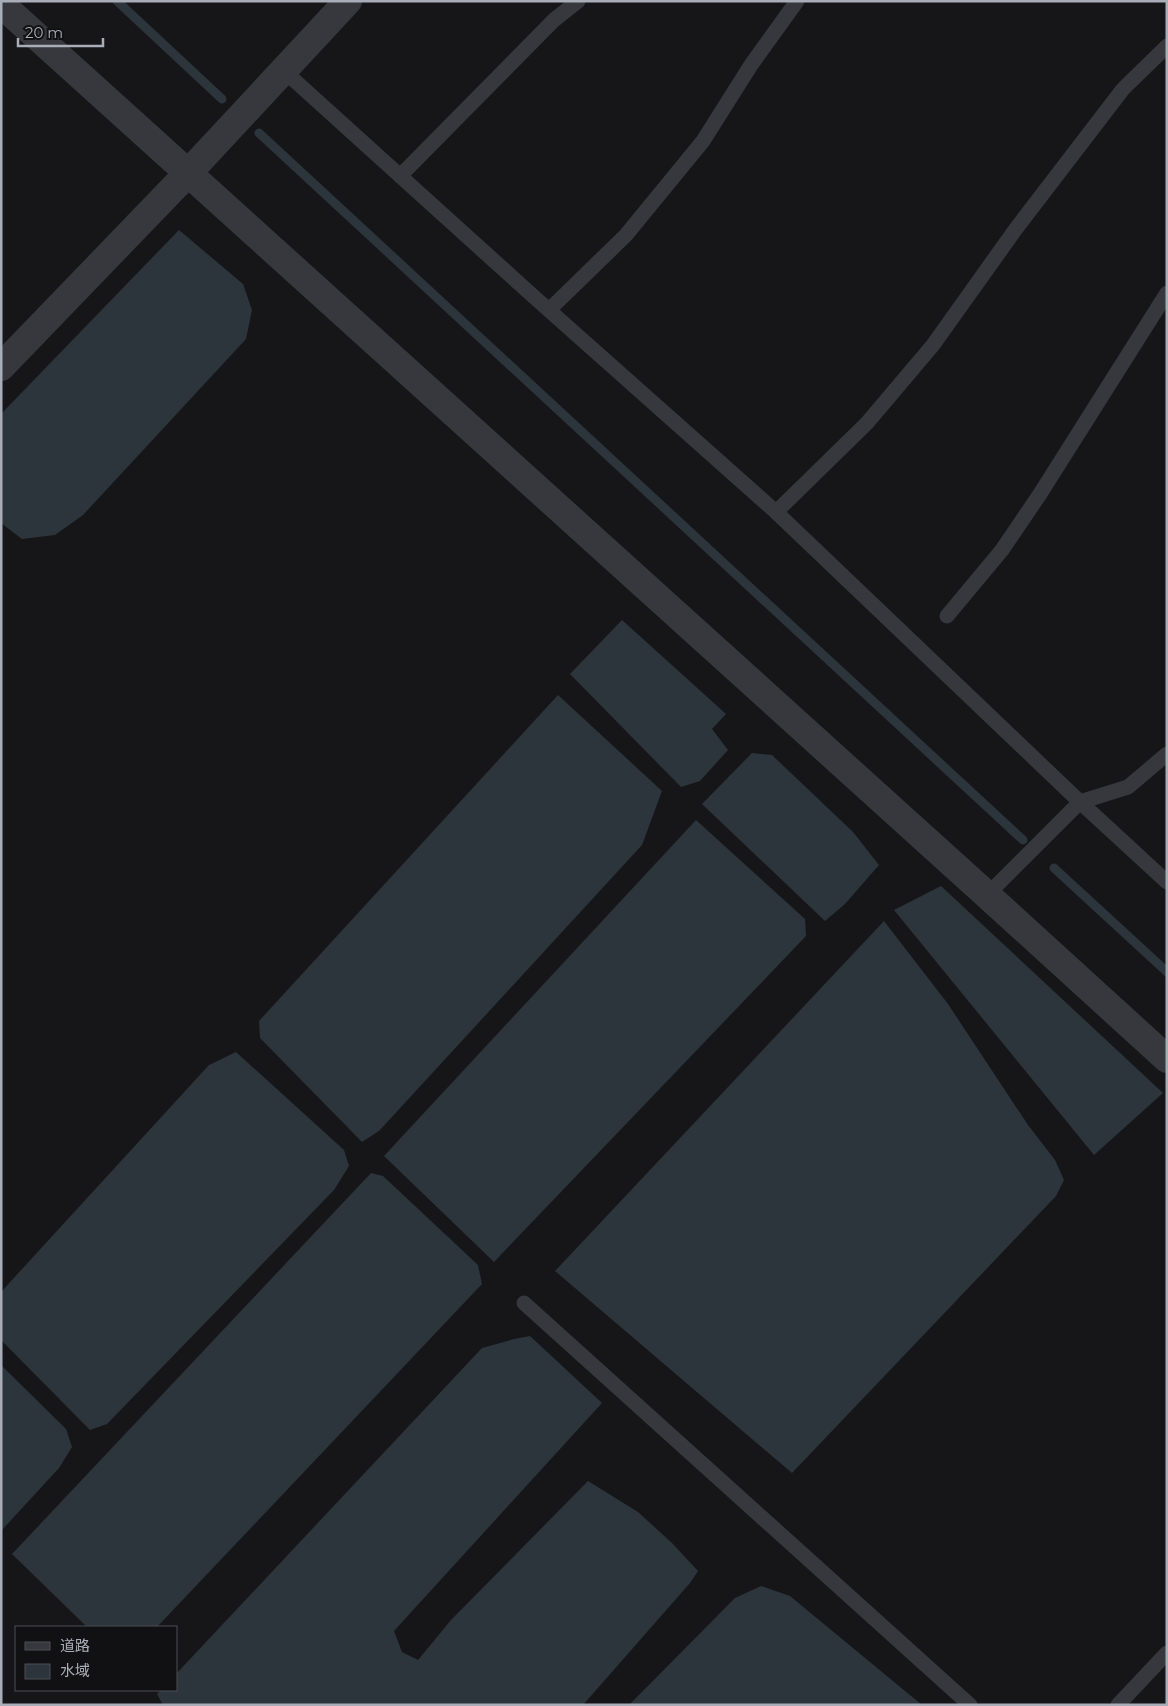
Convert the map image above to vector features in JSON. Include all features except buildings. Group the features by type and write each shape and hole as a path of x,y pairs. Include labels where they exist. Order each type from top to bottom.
{"street":[{"path":"1,367 189,172 348,1"},
{"path":"1,4 189,172 1167,1059"}],"lane":[{"path":"400,176 554,20 578,1"},
{"path":"549,310 626,235 703,141 752,65 797,1"},
{"path":"776,512 867,423 933,345 1014,230 1123,89 1167,46"},
{"path":"284,70 776,512 1080,802 1167,882"},
{"path":"947,616 1002,550 1167,293"},
{"path":"987,895 1080,802 1128,787 1167,754"},
{"path":"524,1303 970,1705"},
{"path":"1118,1705 1167,1653"}],"water":[{"path":"179,230 243,284 252,310 246,339 83,515 55,535 22,539 1,523 1,414"},
{"path":"622,620 726,714 712,729 728,750 700,781 681,787 570,674"},
{"path":"558,695 662,791 642,845 379,1131 362,1142 260,1038 259,1021"},
{"path":"752,753 772,755 853,832 879,865 845,904 825,921 702,804"},
{"path":"696,820 805,919 806,936 494,1262 384,1156"},
{"path":"941,886 1163,1093 1094,1155 894,910"},
{"path":"884,921 948,1004 1028,1125 1055,1160 1064,1180 1056,1196 792,1473 555,1271"},
{"path":"236,1052 344,1150 349,1166 334,1190 107,1424 90,1430 1,1340 1,1292 209,1065"},
{"path":"371,1173 383,1176 478,1265 482,1284 158,1626 86,1626 12,1554"},
{"path":"530,1336 602,1403 394,1631 402,1652 418,1660 451,1620 588,1481 638,1512 672,1543 698,1571 690,1583 583,1705 163,1705 157,1694 160,1691 178,1691 178,1672 482,1348"},
{"path":"1,1365 66,1429 72,1447 59,1468 1,1531"},
{"path":"761,1586 790,1596 922,1705 629,1705 735,1598"}],"waterway":[{"path":"117,1 222,99"},
{"path":"259,133 1023,840"},
{"path":"1054,868 1167,972"}]}
